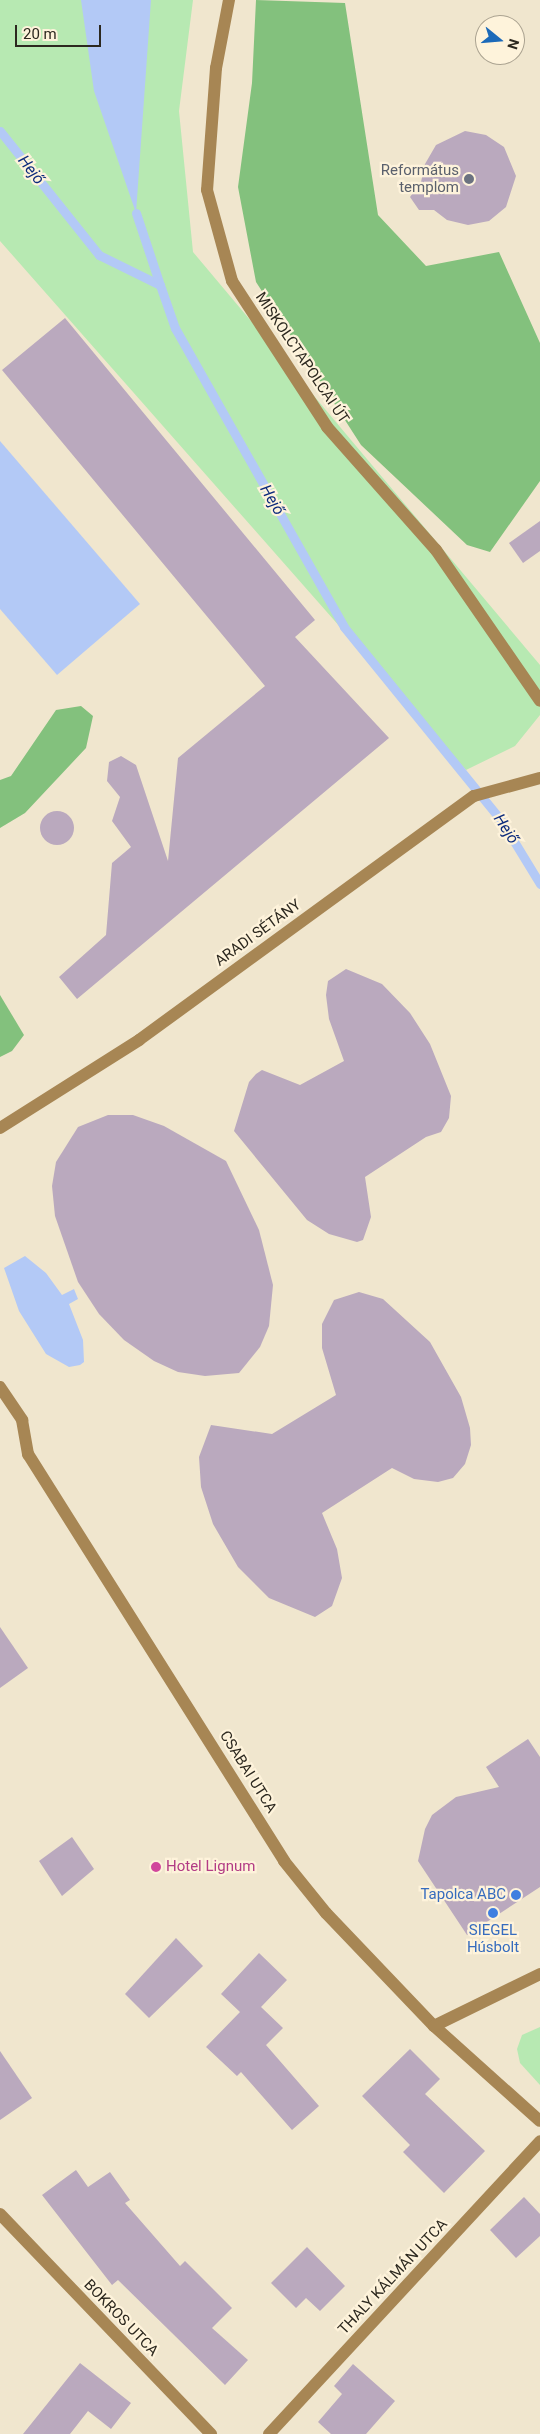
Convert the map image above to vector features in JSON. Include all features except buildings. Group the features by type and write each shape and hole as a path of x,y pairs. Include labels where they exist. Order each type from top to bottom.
{"street":[{"name":"MISKOLCTAPOLCAI ÚT","path":"229,0 216,68 207,190 232,281 327,427 436,550 540,701"},
{"name":"ARADI SÉTÁNY","path":"0,1128 139,1040 474,796 540,778"},
{"name":"CSABAI UTCA","path":"0,1387 22,1420 28,1454 284,1860 326,1913 434,2026 540,2121"},
{"path":"434,2026 540,1974"},
{"name":"THALY KÁLMÁN UTCA","path":"269,2434 540,2141"},
{"name":"BOKROS UTCA","path":"0,2214 4,2227 211,2434"}],"green space":[{"path":"0,0 193,0 179,111 193,252 540,665 540,715 515,746 466,770 0,241"},
{"path":"256,0 345,3 378,215 426,266 499,252 540,343 540,481 490,552 467,545 361,445 256,282 238,187 252,83"},
{"path":"81,706 93,716 86,748 25,813 0,828 0,780 11,776 56,710"},
{"path":"0,995 24,1035 12,1051 0,1057"},
{"path":"540,2027 540,2085 520,2063 517,2049 522,2035"}],"water":[{"path":"81,0 151,0 136,213 94,91"},
{"path":"0,441 140,604 57,675 0,609"},
{"path":"25,1256 46,1273 62,1295 74,1289 78,1299 69,1304 83,1340 84,1362 80,1365 69,1367 46,1354 19,1311 4,1268"}],"waterway":[{"name":"Hejő","path":"0,131 99,255 160,285 175,328 344,627 501,820 540,884"},
{"path":"136,213 160,285"}],"place":[{"name":"Református templom","path":"469,179"},
{"name":"Hotel Lignum","path":"156,1867"},
{"name":"Tapolca ABC","path":"516,1895"},
{"name":"SIEGEL Húsbolt","path":"493,1913"}]}
